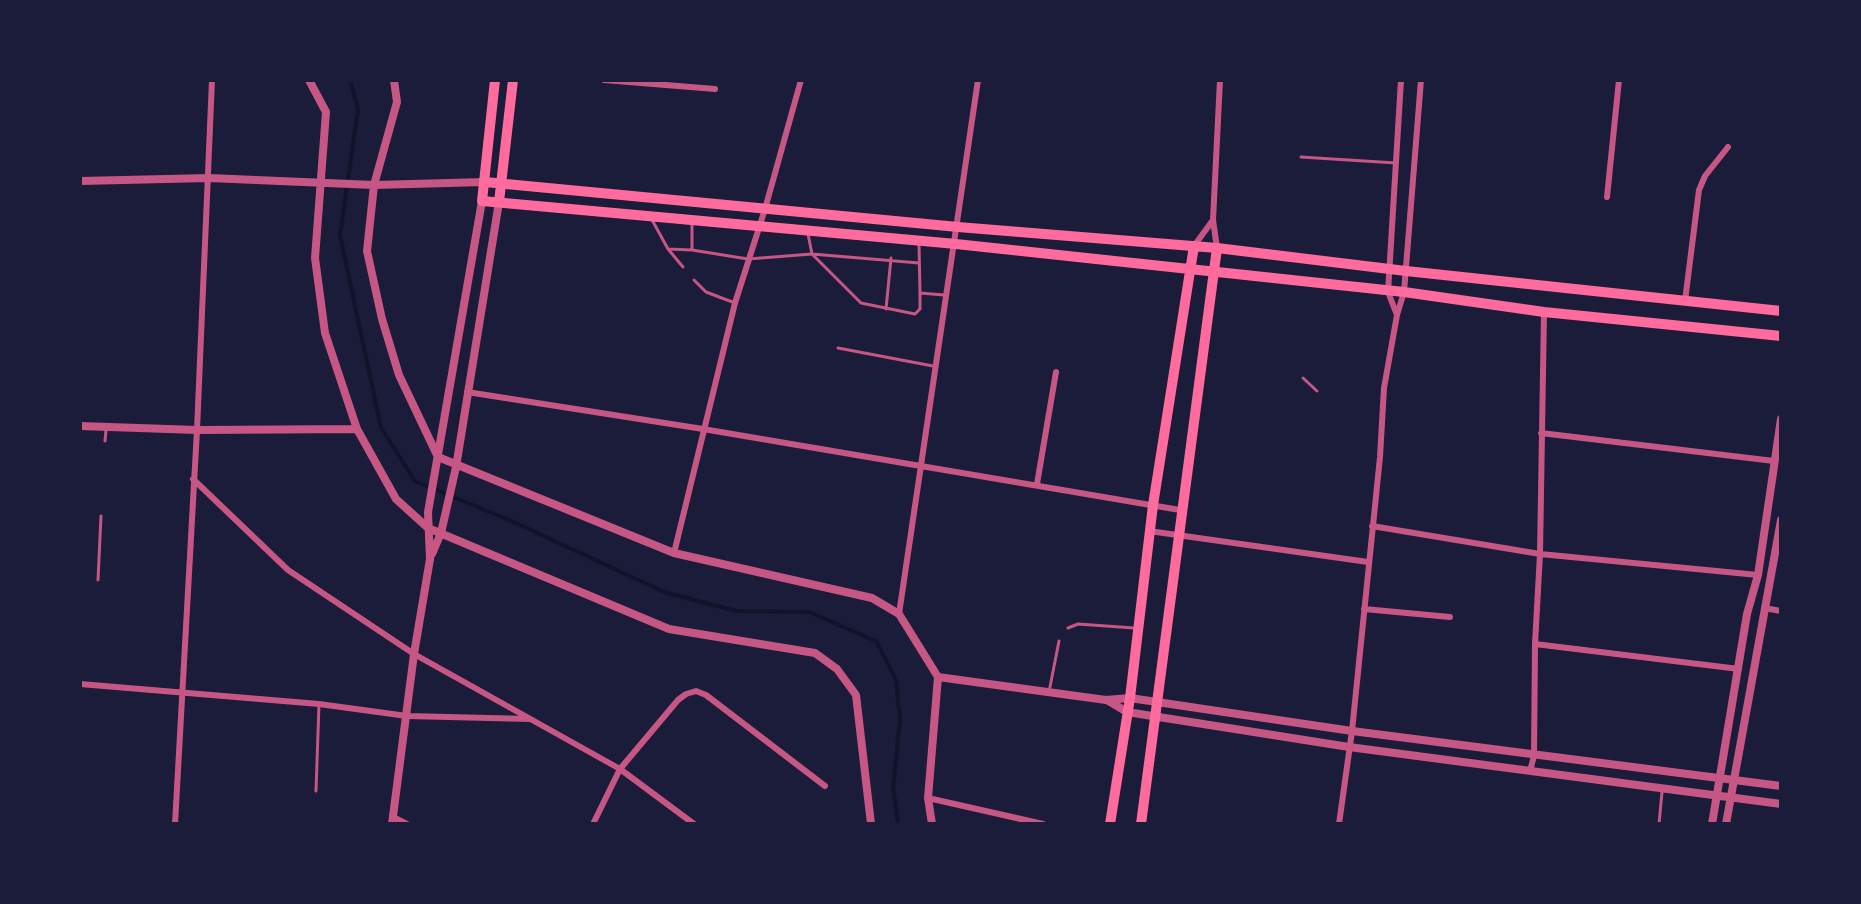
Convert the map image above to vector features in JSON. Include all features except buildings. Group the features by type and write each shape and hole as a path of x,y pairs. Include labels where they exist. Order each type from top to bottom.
{"main road":[{"path":"495,80 482,201 919,240 1781,336"},
{"path":"499,202 513,80"},
{"path":"485,182 1217,248 1781,311"},
{"path":"1110,824 1130,698 1149,531 1194,246"},
{"path":"1141,824 1180,510 1217,248"}],"street":[{"path":"175,824 197,430 212,80"},
{"path":"309,80 326,112 315,258 325,333 357,429 396,499 428,528 669,629 815,653 837,669 856,695 871,824"},
{"path":"394,80 397,102 371,184 367,251 382,319 399,375 438,457 456,467 674,553 872,598 899,614 938,677 928,798 932,824"},
{"path":"604,80 715,89"},
{"path":"674,553 735,303 801,80"},
{"path":"899,614 978,80"},
{"path":"1217,248 1213,220 1220,80"},
{"path":"1397,315 1388,292 1401,80"},
{"path":"1339,824 1352,731 1384,388 1404,292 1421,80"},
{"path":"1607,197 1619,80"},
{"path":"1685,301 1699,190 1705,176 1728,147"},
{"path":"80,181 209,178 319,184 485,182"},
{"path":"407,824 393,820 414,654 430,559 428,512 482,201"},
{"path":"430,559 441,533 456,467 499,202"},
{"path":"1194,246 1213,220"},
{"path":"1530,771 1534,756 1544,312"},
{"path":"1037,484 1056,372"},
{"path":"467,392 1180,510"},
{"path":"1712,824 1747,614 1758,575 1781,419"},
{"path":"80,426 197,430 357,429"},
{"path":"1541,433 1774,461"},
{"path":"193,479 288,570 414,654 620,769 694,824"},
{"path":"1726,824 1781,520"},
{"path":"1372,526 1540,554 1758,575"},
{"path":"1149,531 1368,562"},
{"path":"1764,608 1781,611"},
{"path":"1364,609 1450,617"},
{"path":"1535,644 1739,669"},
{"path":"938,677 1106,700 1130,698 1534,756 1781,786"},
{"path":"80,684 319,704 407,716 534,720"},
{"path":"593,824 620,769 686,694 696,691 706,695 825,786"},
{"path":"1106,700 1127,712 1349,747 1781,804"},
{"path":"928,798 1043,824"}],"lane":[{"path":"1301,157 1396,163"},
{"path":"649,215 668,249 683,267"},
{"path":"692,219 692,250"},
{"path":"807,229 812,254 861,303 915,314 920,309 919,240"},
{"path":"668,249 748,259 812,254 891,258 919,263"},
{"path":"886,309 891,258"},
{"path":"694,280 706,292 735,303"},
{"path":"920,293 948,295"},
{"path":"838,348 937,366"},
{"path":"1303,378 1317,391"},
{"path":"105,441 107,427"},
{"path":"98,580 101,516"},
{"path":"1068,628 1078,624 1138,629"},
{"path":"1049,692 1059,641"},
{"path":"316,791 319,704"},
{"path":"1659,824 1662,788"}],"waterway":[{"path":"350,80 358,109 340,235 381,428 415,481 516,523 664,592 736,611 809,612 876,641 896,680 900,720 893,787 898,824"}]}
